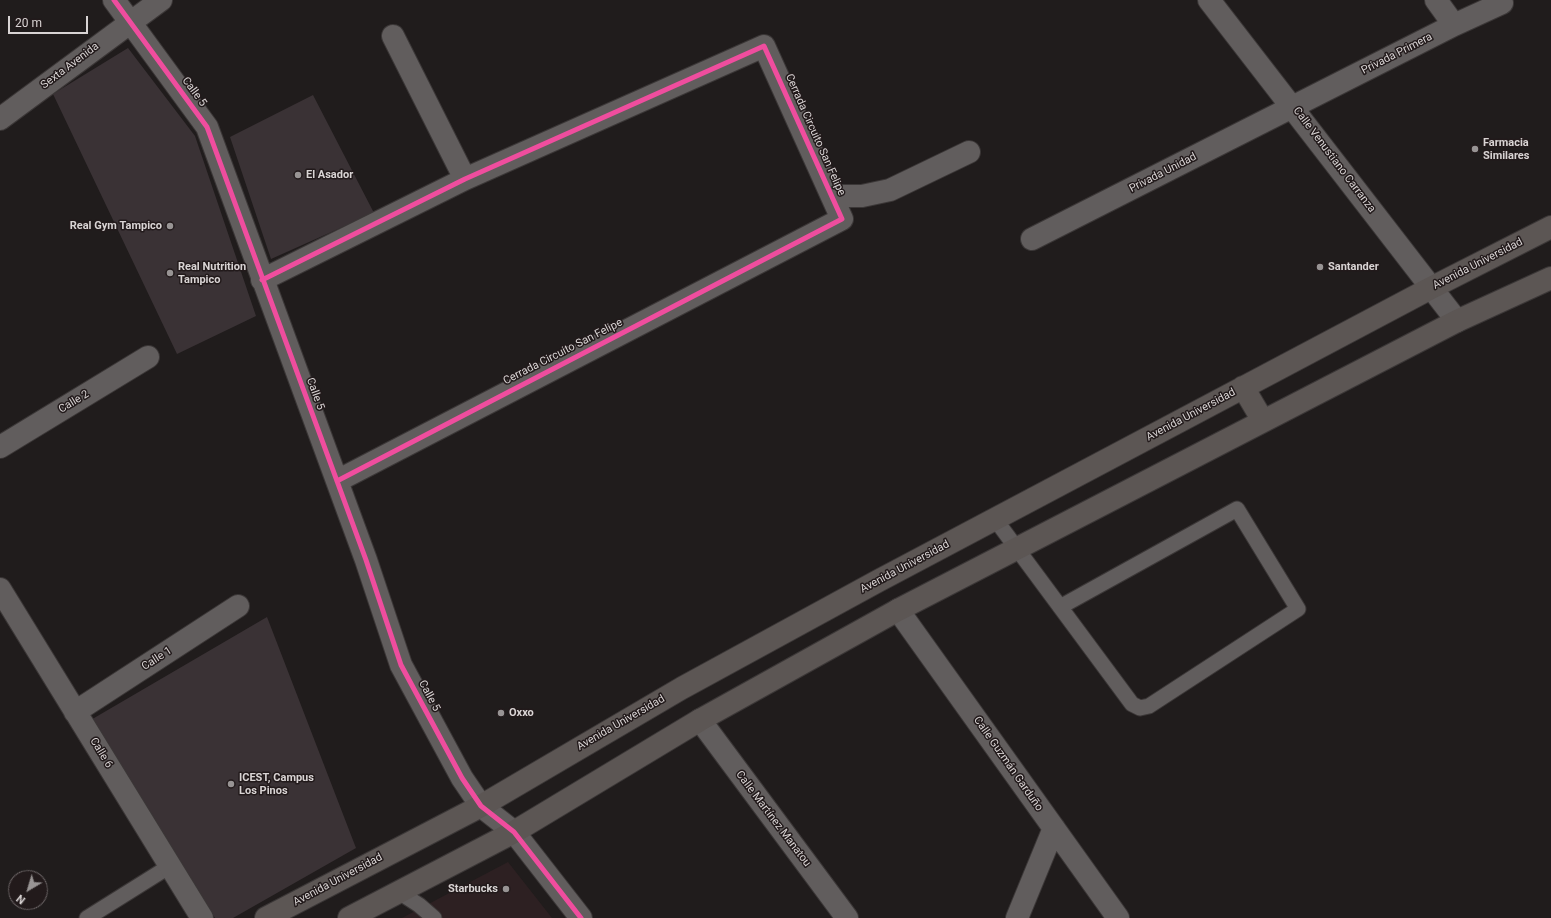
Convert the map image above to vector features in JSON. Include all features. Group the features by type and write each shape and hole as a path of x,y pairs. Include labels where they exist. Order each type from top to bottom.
{"main road":[{"name":"Avenida Universidad","path":"266,918 480,806 682,688 995,519 1431,288 1551,227"},
{"path":"349,918 514,832 700,720 898,610 1457,321 1551,278"},
{"path":"1243,387 1264,421"}],"street":[{"name":"Calle 5","path":"114,0 207,127 337,481 401,665 462,778 480,806 514,832 582,918"},
{"name":"Sexta Avenida","path":"0,119 129,22 161,0"},
{"name":"Calle Venustiano Carranza","path":"1209,0 1457,321"},
{"path":"1436,0 1454,25"},
{"name":"Privada Primera","path":"1293,107 1454,25 1502,3"},
{"path":"393,36 465,179"},
{"name":"Cerrada Circuito San Felipe","path":"262,280 465,179 764,46 842,219 337,481"},
{"name":"Privada Unidad","path":"1032,239 1293,107"},
{"path":"832,196 862,196 890,190 969,152"},
{"name":"Calle 2","path":"0,447 148,357"},
{"name":"Calle 6","path":"0,589 202,918"},
{"name":"Calle 1","path":"75,712 238,606"},
{"name":"Calle Guzmán Garduño","path":"898,610 1118,918"},
{"name":"Calle Martínez Manatou","path":"700,720 847,918"},
{"path":"1017,918 1054,828"}],"lane":[{"path":"995,519 1017,548 1060,607 1132,704 1140,708 1149,706 1298,609 1237,509 1060,607"},
{"path":"87,918 170,866"},
{"path":"399,892 419,905 434,918"}],"shaded area":[{"path":"508,862 552,918 402,918"}],"building":[{"name":"Real Gym Tampico","path":"128,48 195,136 256,316 177,354 53,94"},
{"name":"El Asador","path":"313,95 374,213 271,259 230,137"},
{"name":"ICEST, Campus Los Pinos","path":"267,617 356,848 233,918 215,918 89,721"}],"cycle path":[{"path":"114,0 207,127 366,560 401,665 462,778 481,806 514,832 581,918"},
{"path":"262,280 465,179 764,46 842,219 337,481"}],"place":[{"name":"Farmacia Similares","path":"1475,149"},
{"name":"El Asador","path":"298,175"},
{"name":"Real Gym Tampico","path":"170,226"},
{"name":"Santander","path":"1320,267"},
{"name":"Real Nutrition Tampico","path":"170,273"},
{"name":"Oxxo","path":"501,713"},
{"name":"ICEST, Campus Los Pinos","path":"231,784"},
{"name":"Starbucks","path":"506,889"}]}
